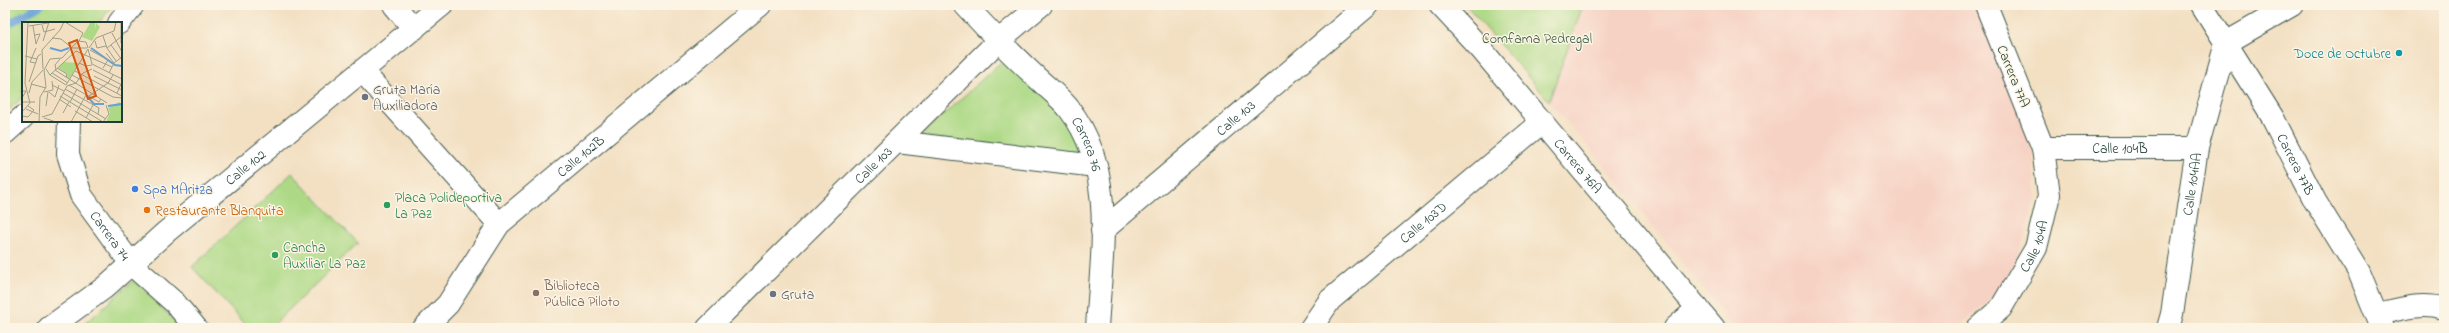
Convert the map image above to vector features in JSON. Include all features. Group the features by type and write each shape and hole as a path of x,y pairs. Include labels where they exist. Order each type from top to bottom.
{"street":[{"path":"120,22 133,5"},
{"path":"394,5 414,30"},
{"name":"Calle 102","path":"49,328 132,265 166,232 363,72 442,5"},
{"name":"Calle 102B","path":"424,328 448,304 499,224 760,5"},
{"name":"Carrera 76","path":"965,5 998,41 1070,110 1086,138 1096,166 1102,195 1102,231 1097,328"},
{"name":"Calle 103","path":"708,328 998,41 1041,5"},
{"name":"Calle 103","path":"1102,231 1368,5"},
{"name":"Carrera 76A","path":"1440,5 1481,49 1541,123 1714,328"},
{"name":"Carrera 77A","path":"1986,5 2043,148"},
{"name":"Carrera 77B","path":"2202,5 2273,118 2315,201 2359,272 2380,321"},
{"path":"2226,43 2292,5"},
{"name":"Calle 104AA","path":"2168,328 2172,314 2196,148 2226,43"},
{"path":"363,72 499,224"},
{"path":"5,133 22,118"},
{"name":"Carrera 74","path":"69,122 68,154 81,196 132,265 175,303 196,328"},
{"name":"Calle 103D","path":"1311,328 1330,300 1541,123"},
{"path":"897,142 1096,166"},
{"name":"Calle 104B","path":"2043,148 2196,148"},
{"name":"Calle 104A","path":"1978,328 2001,308 2036,248 2049,195 2043,148"},
{"path":"2380,321 2412,307 2428,306 2444,310"},
{"path":"1675,328 1698,308"}],"shaded area":[{"path":"1583,5 1978,5 2027,124 2034,160 2036,200 2015,264 1993,297 1957,328 1735,328 1611,173 1549,101"}],"green space":[{"path":"5,5 113,5 100,22 22,22 22,98 5,113"},
{"name":"Comfama Pedregal","path":"1466,5 1583,5 1549,101"},
{"path":"1012,52 1049,85 1085,159 920,136"},
{"name":"Cancha Auxiliar La Paz","path":"292,173 358,243 270,328 249,328 192,267"},
{"path":"134,280 182,328 80,328"}],"waterway":[{"path":"5,26 41,5"}],"place":[{"name":"Doce de Octubre","path":"2399,53"},
{"name":"Gruta María Auxiliadora","path":"365,97"},
{"name":"Spa MAritza","path":"135,189"},
{"name":"Placa Polideportiva La Paz","path":"387,205"},
{"name":"Restaurante Blanquita","path":"147,210"},
{"name":"Cancha Auxiliar La Paz","path":"275,255"},
{"name":"Biblioteca Pública Piloto","path":"536,293"},
{"name":"Gruta","path":"773,294"}]}
